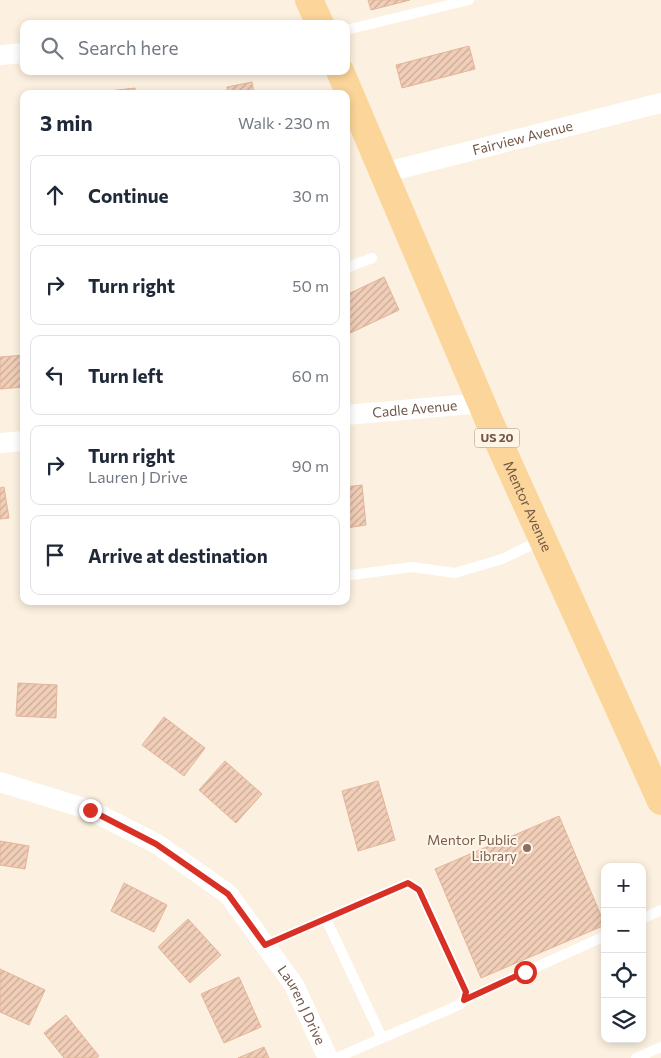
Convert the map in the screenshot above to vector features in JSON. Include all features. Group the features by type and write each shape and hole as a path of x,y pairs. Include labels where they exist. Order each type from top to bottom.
{"main road":[{"path":"309,0 318,20"},
{"name":"Mentor Avenue","path":"342,75 348,90"},
{"name":"Mentor Avenue","path":"350,95 482,403 659,790"}],"street":[{"path":"0,55 20,54"},
{"name":"Fairview Avenue","path":"383,173 661,103"},
{"name":"Cadle Avenue","path":"350,414 482,403"},
{"path":"0,443 20,441"},
{"name":"Lauren J Drive","path":"0,782 90,810 156,844 228,894 294,985 328,1058"}],"lane":[{"path":"350,29 469,0"},
{"path":"350,266 372,258"},
{"path":"350,575 412,567 455,573 502,559 543,539"},
{"path":"265,945 408,883 419,890 466,992 464,1000"},
{"path":"646,917 661,910"},
{"path":"326,918 382,1038"},
{"path":"336,1058 459,1005 464,1000 601,938"},
{"path":"636,1058 661,1047"}],"building":[{"path":"368,0 410,0 371,10"},
{"path":"469,46 475,69 402,88 396,65"},
{"path":"252,82 253,90 227,90 227,87"},
{"path":"135,88 135,90 118,90"},
{"path":"384,277 399,310 350,333 350,293"},
{"path":"20,355 20,387 0,389 0,357"},
{"path":"362,485 366,525 350,527 350,486"},
{"path":"4,487 9,518 0,519 0,488"},
{"path":"18,683 57,685 56,718 16,716"},
{"path":"164,717 205,748 184,776 142,745"},
{"path":"225,761 262,794 236,823 199,790"},
{"path":"378,781 395,840 358,851 342,791"},
{"path":"559,816 601,916 601,927 481,978 435,869"},
{"path":"0,841 29,846 25,869 0,865"},
{"path":"124,883 167,905 154,932 111,911"},
{"path":"188,919 221,955 190,983 158,947"},
{"path":"0,969 45,990 29,1025 0,1012"},
{"path":"239,977 261,1027 224,1043 201,994"},
{"path":"66,1015 99,1056 96,1058 64,1058 44,1033"},
{"path":"264,1047 269,1058 238,1058"}],"place":[{"name":"Mentor Public Library","path":"527,848"}],"route":[{"path":"90,810 156,844 228,894 265,945 408,883 419,890 466,992 464,1000 525,972"}]}
